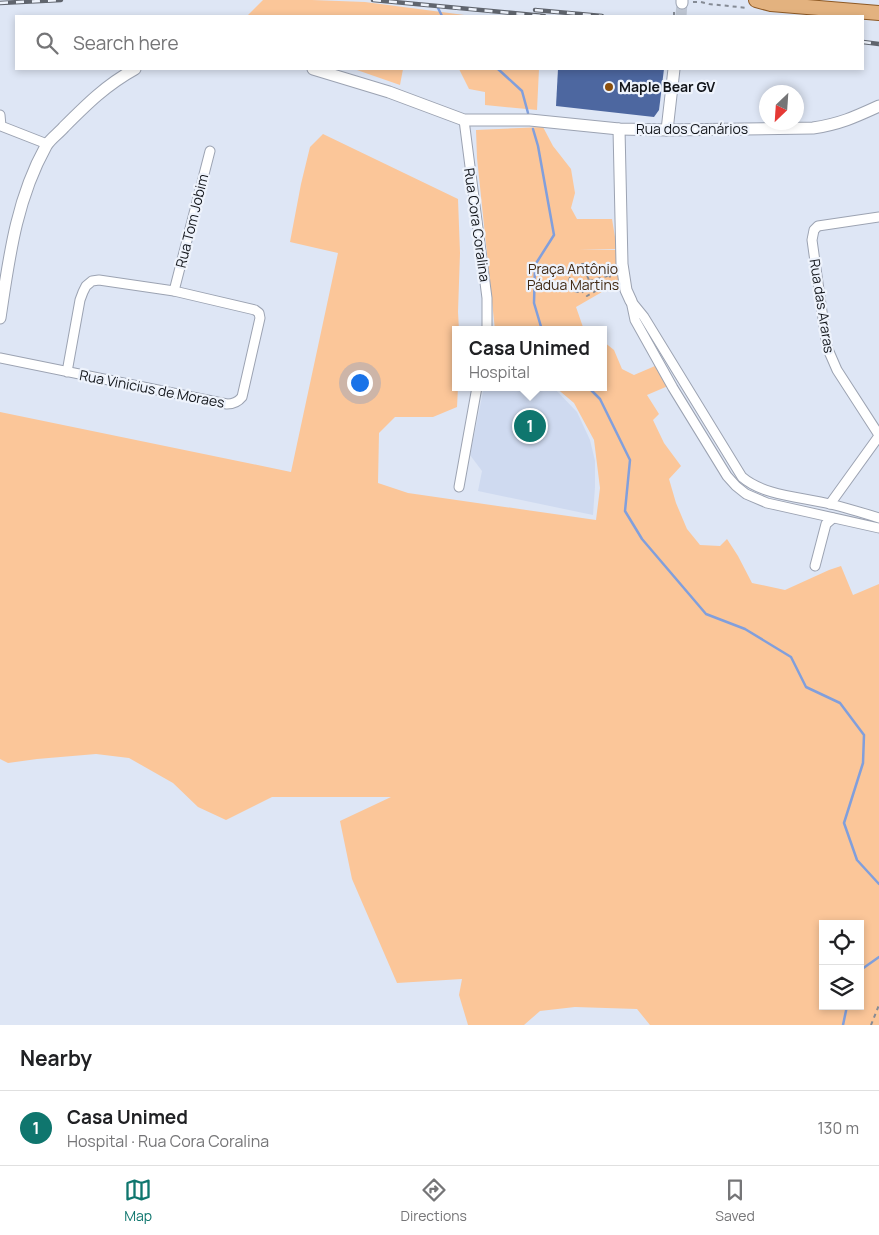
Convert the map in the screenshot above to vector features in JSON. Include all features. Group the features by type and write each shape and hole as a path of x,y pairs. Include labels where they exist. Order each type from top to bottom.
{"main road":[{"path":"756,0 771,4 879,13"}],"street":[{"path":"747,0 771,4"},
{"path":"0,318 15,227 21,203 47,144 97,94 133,70"},
{"path":"316,70 389,92 464,120"},
{"path":"667,130 674,70"},
{"name":"Rua dos Canários","path":"464,120 530,120 619,129 813,128 851,119 879,106"},
{"path":"0,115 0,126 47,144"},
{"name":"Rua Cora Coralina","path":"464,120 487,298 487,326"},
{"path":"619,129 622,264 626,290 635,320 673,388 727,476 743,492 767,503 827,519 879,528"},
{"name":"Rua Tom Jobim","path":"174,291 210,151"},
{"name":"Rua das Araras","path":"879,217 818,226 814,230 812,240 827,347 837,370 879,436"},
{"name":"Rua Vinicius de Moraes","path":"0,358 67,372 227,404 234,404 242,397 260,318 259,313 255,310 174,291 99,280 92,281 86,286 80,300 67,372"},
{"path":"630,301 644,317 737,470 748,483 768,491 830,504 879,518"},
{"path":"459,487 476,391"},
{"path":"830,504 879,436"},
{"path":"743,492 748,483"},
{"path":"815,566 827,519"}],"path":[{"path":"580,272 582,264 604,266 608,269 610,275 608,284 587,296 582,291"},
{"path":"580,272 586,275 589,281 587,287 579,292 572,290 569,281 571,275 580,272"},
{"path":"589,281 623,272"},
{"path":"871,1025 879,1005"}],"shaded area":[{"path":"483,391 557,391 577,412 590,440 595,461 593,515 478,491 482,471 470,455"}],"green space":[{"path":"263,0 312,0 365,2 464,15 248,15"},
{"path":"357,70 403,70 400,85"},
{"path":"460,70 539,70 537,110 485,105 485,92 469,89"},
{"name":"Praça Antônio Pádua Martins","path":"543,127 553,146 571,169 575,193 571,208 577,219 612,219 617,249 579,249 618,250 621,281 576,307 583,326 495,326 477,158 476,130"},
{"path":"323,134 458,199 460,253 459,326 452,326 452,391 458,391 457,407 433,417 395,417 379,433 378,483 408,493 596,520 600,488 594,440 574,403 560,391 607,391 607,344 614,350 622,369 634,375 655,366 668,386 647,395 659,414 653,420 664,443 681,466 669,479 676,503 687,529 700,545 720,546 727,539 752,583 785,590 841,566 853,595 879,584 879,1025 650,1025 637,1009 575,1007 540,1011 524,1025 468,1025 459,995 462,979 397,983 352,879 340,821 391,797 272,797 226,820 198,807 173,783 129,758 96,754 8,763 0,759 0,412 291,472 338,253 290,242 310,147"}],"building":[{"name":"Maple Bear GV","path":"558,70 664,70 659,110 654,117 556,106"}],"waterway":[{"path":"438,8 442,15"},
{"path":"499,70 522,91 528,113"},
{"path":"533,129 538,146 554,235 535,265 534,303 541,326"},
{"path":"592,391 600,399 630,460 625,511 642,539 706,614 745,629 791,657 806,687 840,703 864,735 863,763 844,823 857,860 879,884"},
{"path":"864,968 879,957"},
{"path":"843,1025 846,1010"}],"tunnel":[{"path":"681,15 682,3"}],"railway":[{"path":"0,3 61,0"},
{"path":"373,0 533,15"},
{"path":"535,10 591,15"},
{"path":"864,42 879,44"}],"place":[{"name":"Maple Bear GV","path":"609,87"},
{"name":"Casa Unimed","path":"530,426"}]}
